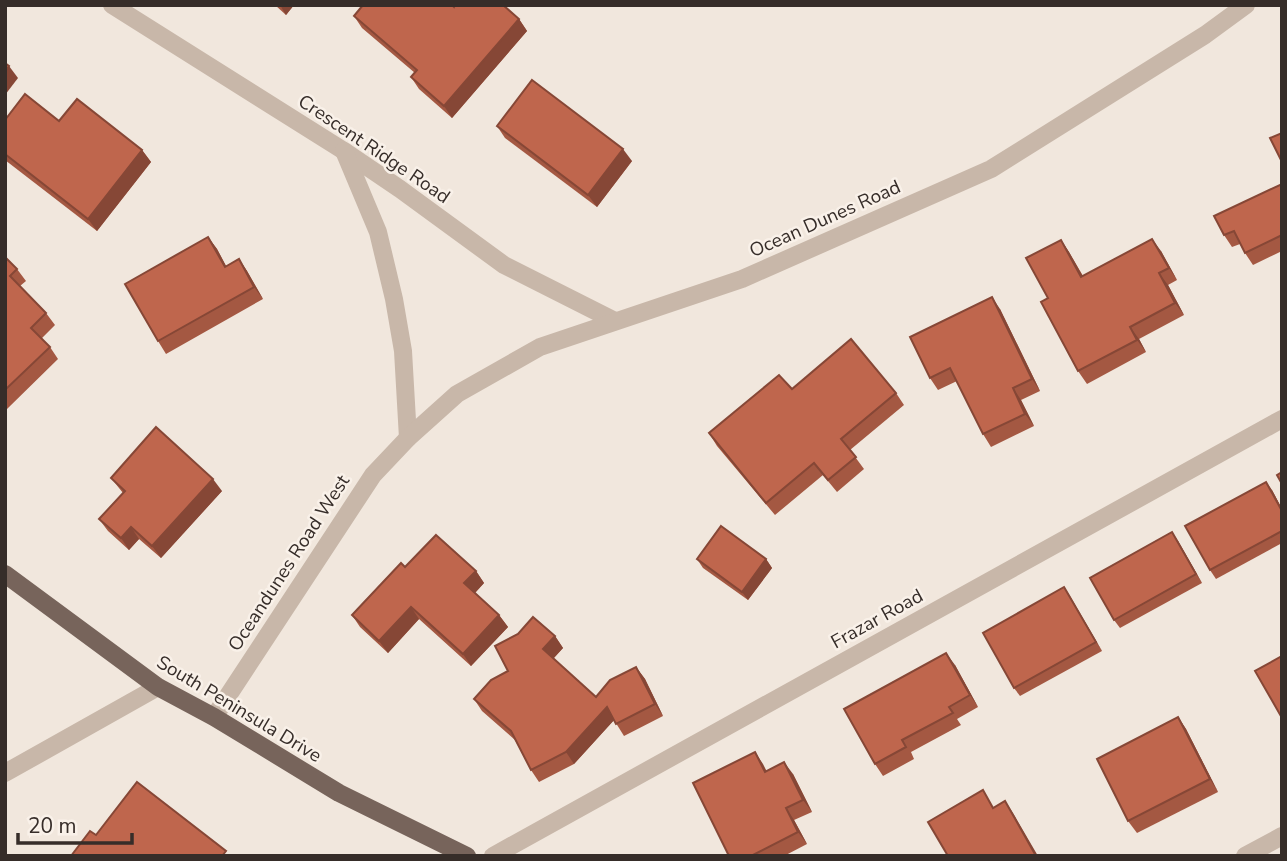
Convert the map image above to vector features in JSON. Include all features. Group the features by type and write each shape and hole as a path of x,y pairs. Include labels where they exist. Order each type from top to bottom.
{"main road":[{"name":"South Peninsula Drive","path":"5,574 158,687 339,793 467,856"}],"street":[{"name":"Crescent Ridge Road","path":"112,5 344,151 504,265 615,321"},
{"name":"Ocean Dunes Road","path":"408,438 457,394 540,347 742,279 991,169 1205,35 1246,5"},
{"path":"344,151 378,232 394,299 402,351 408,438"},
{"name":"Frazar Road","path":"493,856 1282,419"},
{"name":"Oceandunes Road West","path":"214,718 373,475 408,438"},
{"path":"5,773 158,687"},
{"path":"1245,856 1282,836"}],"building":[{"path":"363,5 503,5 519,19 444,106 411,77 417,70 354,16"},
{"path":"532,80 623,149 588,195 497,126"},
{"path":"25,94 59,121 77,99 142,150 88,219 5,154 5,120"},
{"path":"1282,133 1282,162 1270,138"},
{"path":"1282,184 1282,235 1245,253 1234,231 1224,235 1214,216"},
{"path":"208,237 225,267 239,259 254,287 158,341 125,284"},
{"path":"1152,239 1169,268 1159,273 1175,303 1130,327 1137,340 1078,371 1041,302 1048,298 1026,258 1061,240 1081,277"},
{"path":"5,257 17,269 10,276 46,313 31,328 50,347 5,390"},
{"path":"992,297 1032,379 1013,388 1025,414 983,434 950,368 930,378 910,337"},
{"path":"851,339 896,393 841,439 856,457 828,480 814,463 766,503 709,433 779,375 792,389"},
{"path":"156,427 213,479 152,546 131,527 121,538 99,519 125,491 111,478"},
{"path":"1266,482 1282,511 1282,531 1210,570 1185,526"},
{"path":"721,526 766,559 742,592 697,559"},
{"path":"1172,532 1196,574 1114,620 1090,578"},
{"path":"436,535 476,571 464,583 499,615 463,654 411,607 379,641 352,615 401,563 405,567"},
{"path":"1064,587 1096,642 1014,688 983,633"},
{"path":"533,617 555,636 543,649 596,697 610,680 636,667 655,704 616,724 607,707 566,752 531,770 511,731 474,699 491,680 508,671 495,646 518,634"},
{"path":"946,653 970,695 949,707 953,713 902,740 906,747 875,764 844,709"},
{"path":"1282,656 1282,718 1255,671"},
{"path":"1178,717 1210,779 1128,821 1097,759"},
{"path":"755,752 765,772 784,762 803,800 786,808 798,832 751,856 729,856 693,783"},
{"path":"137,782 226,851 222,856 71,856 90,831 96,835"},
{"path":"983,790 993,808 1005,801 1036,856 948,856 928,822"}]}
